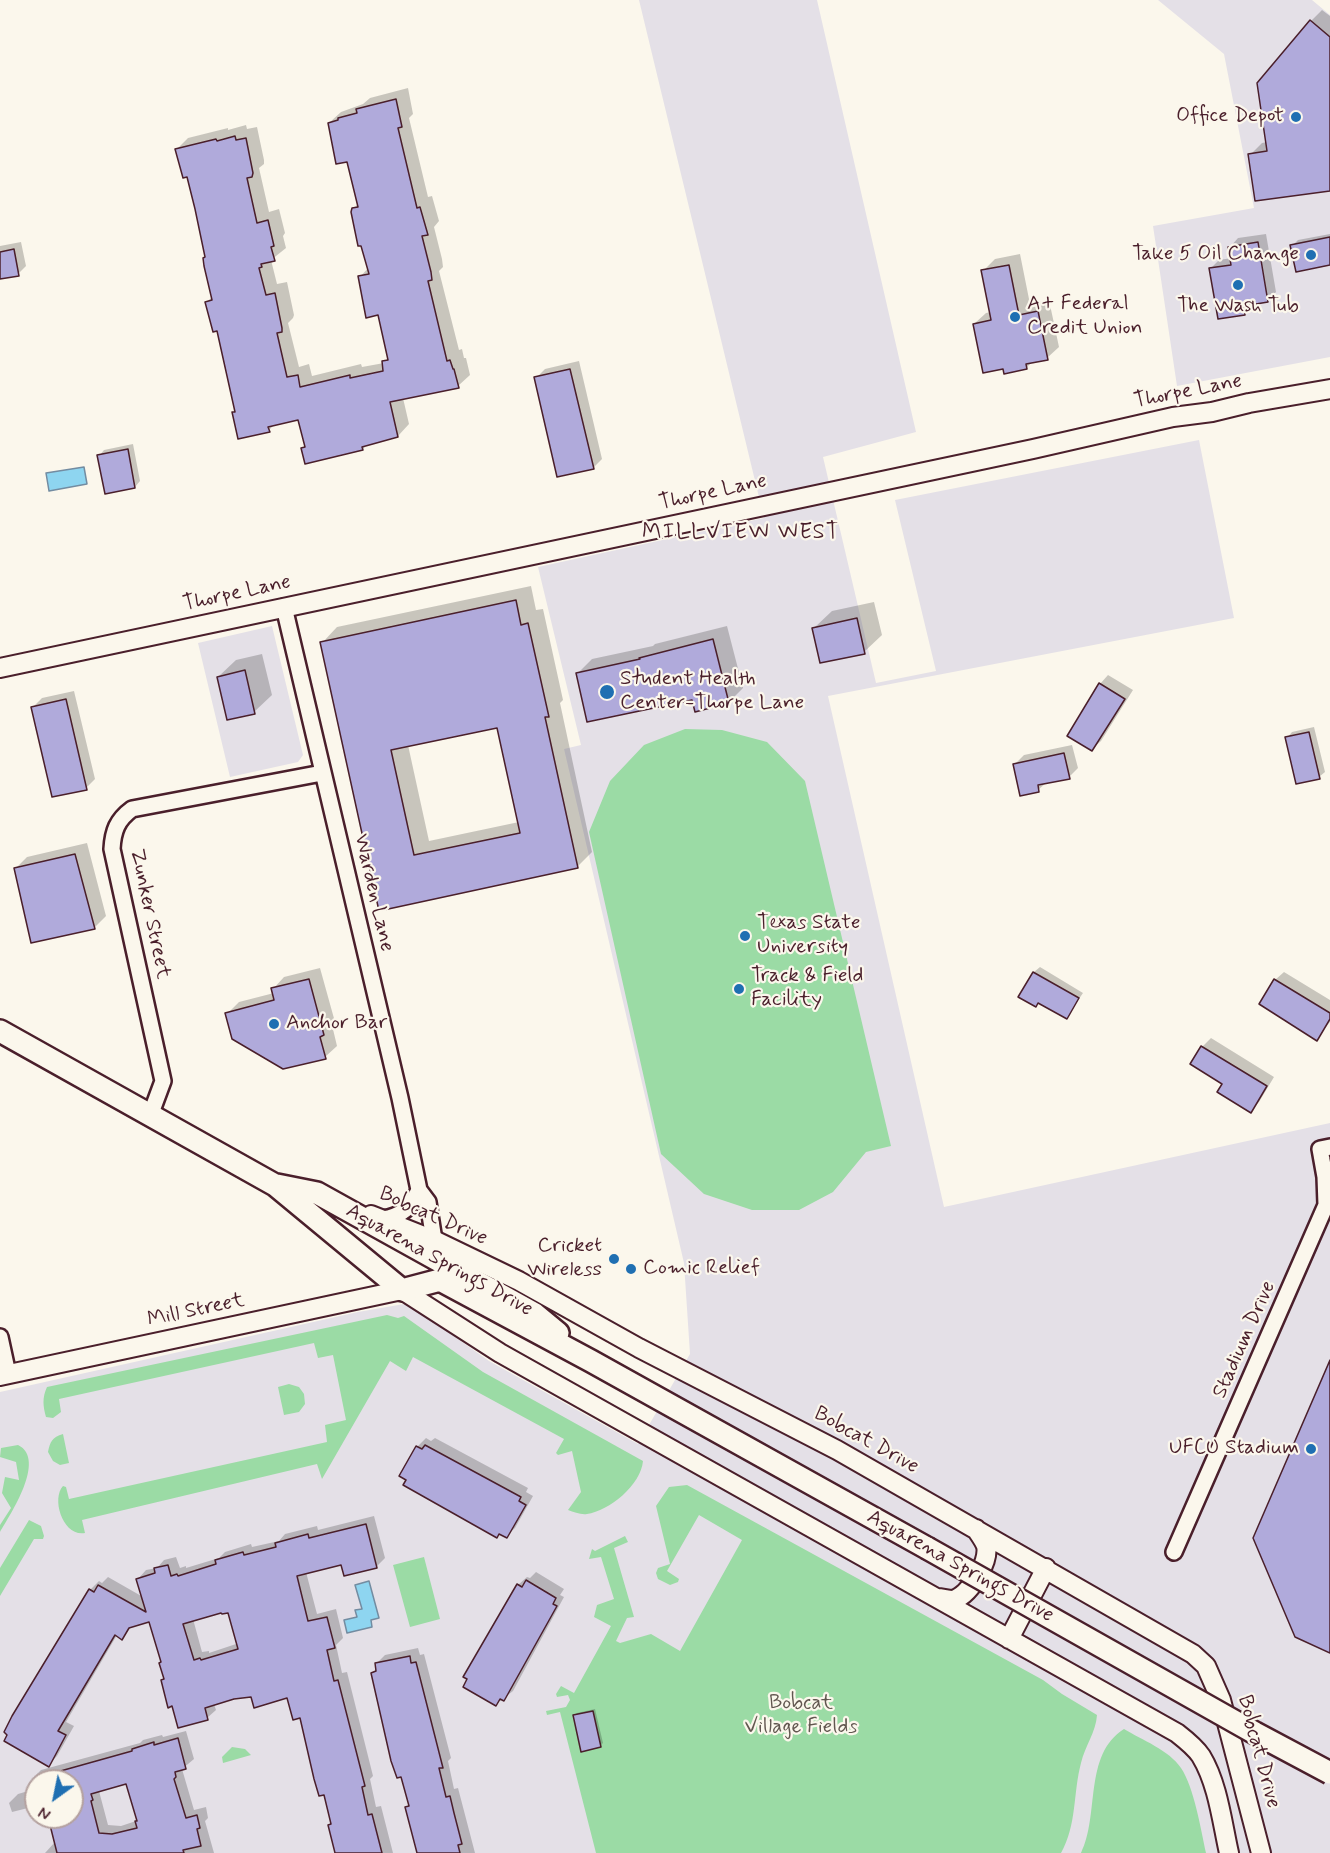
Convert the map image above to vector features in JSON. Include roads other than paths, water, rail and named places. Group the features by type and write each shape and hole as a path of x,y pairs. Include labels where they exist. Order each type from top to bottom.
{"main road":[{"name":"Aquarena Springs Drive","path":"0,1031 275,1185 402,1290 440,1280 591,1360 1244,1727 1330,1773"},
{"name":"Aquarena Springs Drive","path":"275,1185 317,1192 535,1314 591,1360"}],"street":[{"name":"Thorpe Lane","path":"0,668 1033,449 1173,417 1212,412 1330,389"},
{"name":"Warden Lane","path":"284,607 400,1098 419,1190 428,1202 434,1240"},
{"name":"Zunker Street","path":"150,1116 163,1081 112,849 116,826 132,809 322,773"},
{"name":"Stadium Drive","path":"1174,1552 1322,1216 1326,1205 1325,1178 1320,1149 1330,1147"},
{"path":"383,1220 401,1214 409,1207 419,1190"},
{"name":"Bobcat Drive","path":"317,1192 434,1240 519,1281 639,1348 837,1450 1174,1641 1193,1654 1206,1666 1215,1684 1227,1721 1261,1853"},
{"path":"402,1290 500,1353 1177,1733 1201,1756 1214,1788 1229,1853"},
{"name":"Mill Street","path":"4,1375 402,1290"},
{"path":"0,1337 4,1375"},
{"path":"936,1597 952,1600 970,1589 987,1558 986,1545 976,1529"},
{"path":"1009,1639 1046,1568"}],"water":[{"path":"84,467 87,484 49,491 46,473"},
{"path":"369,1581 379,1618 371,1620 372,1627 347,1633 344,1620 357,1617 355,1610 362,1609 355,1585"}],"place":[{"name":"Office Depot","path":"1296,117"},
{"name":"Take 5 Oil Change","path":"1311,255"},
{"name":"The Wash Tub","path":"1238,285"},
{"name":"A+ Federal Credit Union","path":"1015,317"},
{"name":"Student Health Center-Thorpe Lane","path":"607,692"},
{"name":"Texas State University","path":"745,936"},
{"name":"Track & Field Facility","path":"739,989"},
{"name":"Anchor Bar","path":"274,1024"},
{"name":"Cricket Wireless","path":"614,1259"},
{"name":"Comic Relief","path":"631,1269"},
{"name":"UFCU Stadium","path":"1311,1449"}],"district":[{"name":"MILLVIEW WEST","path":"741,533"}],"park label":[{"name":"Bobcat Village Fields","path":"801,1716"}]}
